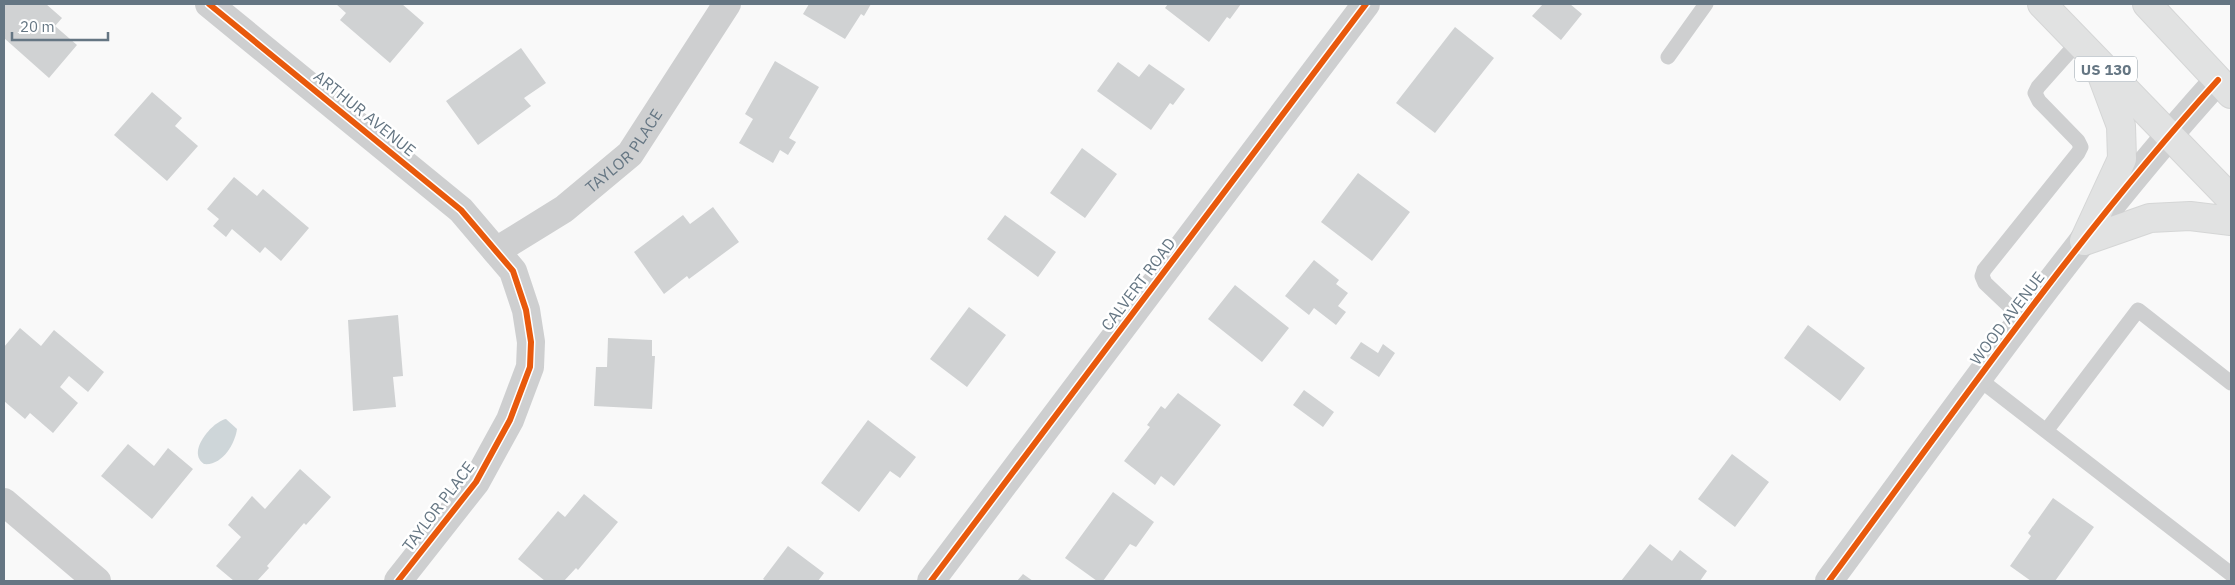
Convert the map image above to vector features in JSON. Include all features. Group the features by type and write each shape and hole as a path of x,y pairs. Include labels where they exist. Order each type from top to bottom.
{"highway":[{"name":"US 130","path":"2042,4 2231,199"},
{"path":"2147,4 2225,87"},
{"path":"2084,241 2122,159 2121,126 2087,50"},
{"path":"2084,241 2150,218 2190,216 2231,221"}],"street":[{"name":"ARTHUR AVENUE","path":"209,4 460,210 496,251"},
{"name":"TAYLOR PLACE","path":"398,581 476,482 510,420 530,367 531,342 526,310 513,271 496,251 564,209 630,154 727,4"},
{"name":"CALVERT ROAD","path":"931,581 1366,4"},
{"name":"WOOD AVENUE","path":"1829,581 2023,320 2169,134 2225,87"},
{"path":"4,502 97,581"}],"lane":[{"path":"1668,57 1706,4"},
{"path":"2023,320 1985,283 1982,276 1984,270 2081,147 2078,141 2039,101 2035,94 2038,87 2087,50"},
{"path":"2046,431 2138,310 2231,383"},
{"path":"1979,379 2231,574"}],"shaded area":[{"path":"226,419 237,429 234,441 222,458 211,464 204,464 199,459 199,445 208,431 220,421"}],"building":[{"path":"4,4 46,4 62,18 55,26 77,45 49,78 4,38"},
{"path":"336,4 402,4 424,23 390,63 340,20 346,13"},
{"path":"809,4 871,4 864,16 861,14 845,39 803,14"},
{"path":"1168,4 1241,4 1230,19 1227,17 1209,42 1165,8"},
{"path":"1543,4 1570,4 1582,14 1561,40 1532,16"},
{"path":"1455,27 1494,58 1435,133 1396,103"},
{"path":"521,48 546,83 524,98 531,106 478,145 446,101"},
{"path":"775,61 819,87 789,138 796,142 788,155 780,150 773,163 739,143 753,119 745,114"},
{"path":"1118,62 1139,77 1149,64 1185,89 1173,105 1170,103 1151,130 1097,91"},
{"path":"152,92 182,118 175,126 198,146 167,181 114,135"},
{"path":"1082,148 1117,174 1085,218 1050,193"},
{"path":"1358,173 1410,212 1372,261 1321,222"},
{"path":"234,177 257,196 263,189 309,228 281,261 265,247 260,253 232,229 226,237 213,226 219,219 207,209"},
{"path":"713,207 739,242 689,279 687,276 664,294 634,252 683,215 690,224"},
{"path":"1005,215 1056,252 1038,277 987,239"},
{"path":"1314,260 1339,280 1336,284 1348,293 1338,306 1346,312 1336,325 1314,308 1309,315 1285,296"},
{"path":"1235,285 1289,328 1262,362 1208,319"},
{"path":"969,307 1006,335 967,387 930,359"},
{"path":"398,315 403,376 393,377 396,407 353,411 348,320"},
{"path":"1808,325 1865,368 1840,401 1784,358"},
{"path":"20,328 41,346 54,330 104,372 88,392 69,376 60,387 78,403 53,433 30,413 25,419 4,401 4,347"},
{"path":"608,338 652,340 652,356 655,356 652,409 594,406 596,367 607,367"},
{"path":"1361,342 1378,353 1383,344 1395,353 1379,377 1350,358"},
{"path":"1304,390 1334,412 1323,427 1293,405"},
{"path":"1178,393 1221,425 1174,486 1161,476 1155,485 1124,461 1150,427 1147,425 1161,406 1165,409"},
{"path":"868,420 916,457 900,478 890,471 859,512 821,483"},
{"path":"128,444 154,466 168,448 193,469 152,519 101,476"},
{"path":"1732,454 1769,482 1735,527 1698,499"},
{"path":"300,469 331,497 306,525 304,523 267,566 269,568 257,581 234,581 216,566 241,537 228,525 252,496 265,509"},
{"path":"1113,492 1154,522 1136,547 1130,544 1103,581 1097,581 1065,558"},
{"path":"584,494 618,522 578,570 576,568 564,581 545,581 518,559 558,511 565,517"},
{"path":"2053,498 2094,527 2055,581 2031,581 2010,566 2031,536 2028,533"},
{"path":"1650,544 1672,561 1680,550 1707,571 1700,581 1621,581"},
{"path":"788,546 824,573 818,581 766,581 763,579"},
{"path":"1023,574 1033,581 1017,581"}],"cycle path":[{"path":"209,4 461,210 513,271 526,310 531,342 530,367 510,420 476,482 398,581"},
{"path":"931,581 1366,4"},
{"path":"1829,581 2017,326 2115,201 2218,80"}]}
